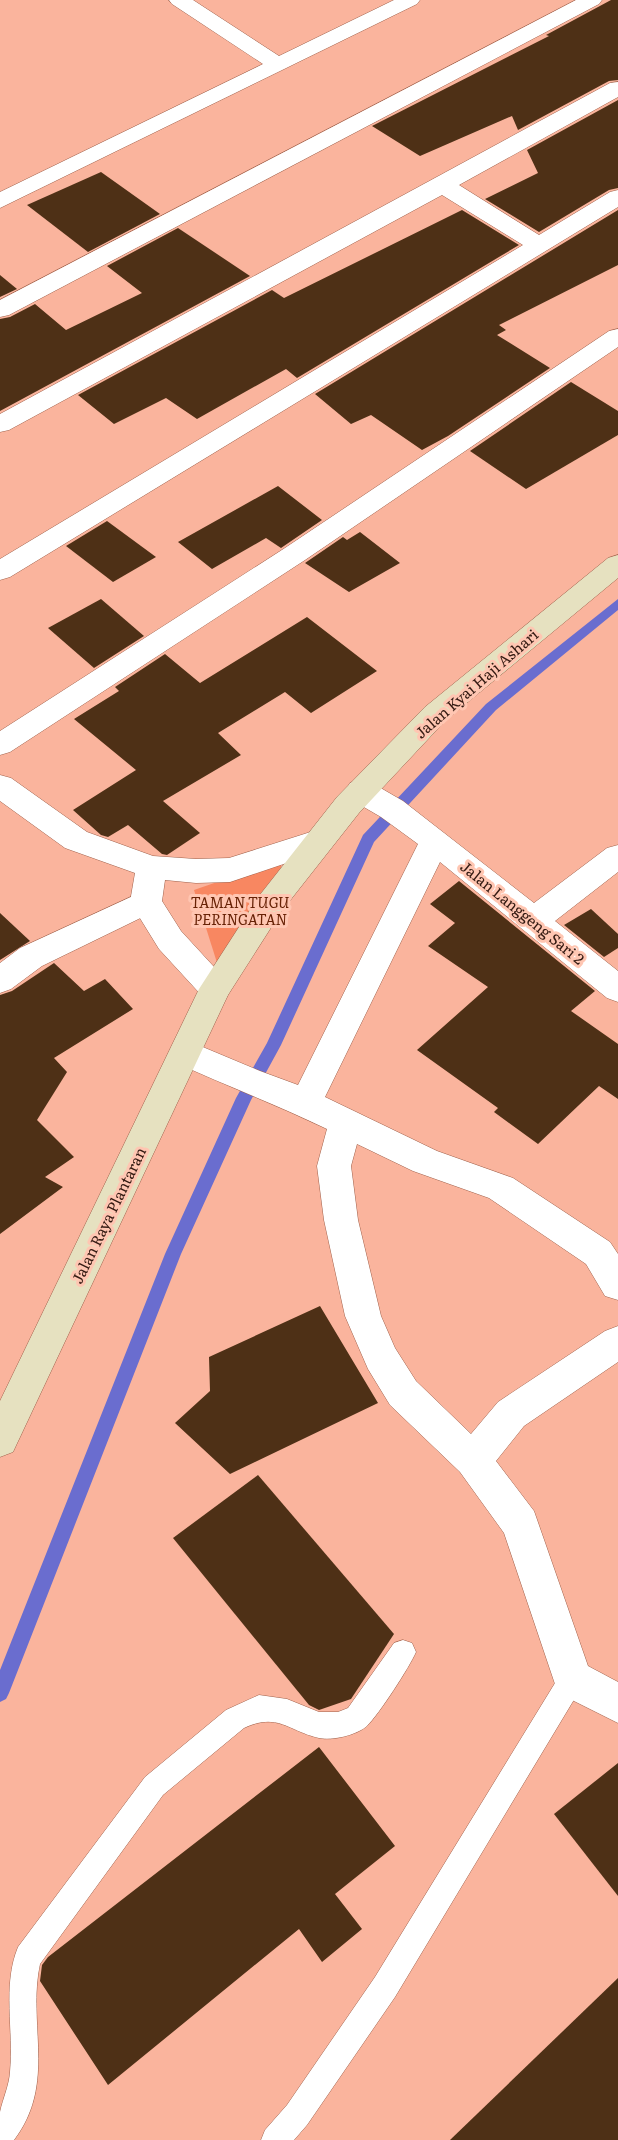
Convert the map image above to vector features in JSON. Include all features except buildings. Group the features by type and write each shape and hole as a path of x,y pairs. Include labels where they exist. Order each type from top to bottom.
{"main road":[{"name":"Jalan Kyai Haji Ashari","path":"215,989 270,904 361,791 435,714 618,564"},
{"name":"Jalan Raya Plantaran","path":"0,1440 215,989"}],"street":[{"path":"179,0 277,64"},
{"path":"0,201 410,0"},
{"path":"0,310 592,0"},
{"path":"0,423 443,185 618,88"},
{"path":"443,185 538,244"},
{"path":"0,571 618,197"},
{"path":"0,744 295,554 618,336"},
{"path":"0,786 76,840 151,867 196,871 230,870 320,840"},
{"name":"Jalan Langgeng Sari 2","path":"361,791 392,809 432,838 618,989"},
{"path":"298,1100 432,838"},
{"path":"534,920 618,856"},
{"path":"151,867 146,902 170,940 215,989"},
{"path":"0,980 31,957 146,902"},
{"path":"186,1053 248,1082 298,1100 425,1161 501,1188 598,1253 618,1285"},
{"path":"346,1122 334,1166 341,1220 363,1316 381,1358 403,1393 473,1460 520,1524 572,1679 618,1703"},
{"path":"473,1460 511,1414 618,1342"}],"lane":[{"path":"0,2135 16,2109 23,2082 22,1975 28,1957 154,1786 235,1719 258,1708 287,1712 319,1725 338,1725 357,1718 404,1652"},
{"path":"275,2140 297,2115 385,1987 572,1679"}],"green space":[{"name":"TAMAN TUGU PERINGATAN","path":"281,860 282,918 219,969 194,890"}],"waterway":[{"path":"0,1693 173,1254 244,1098 274,1045 368,839 491,707 618,603"}]}
